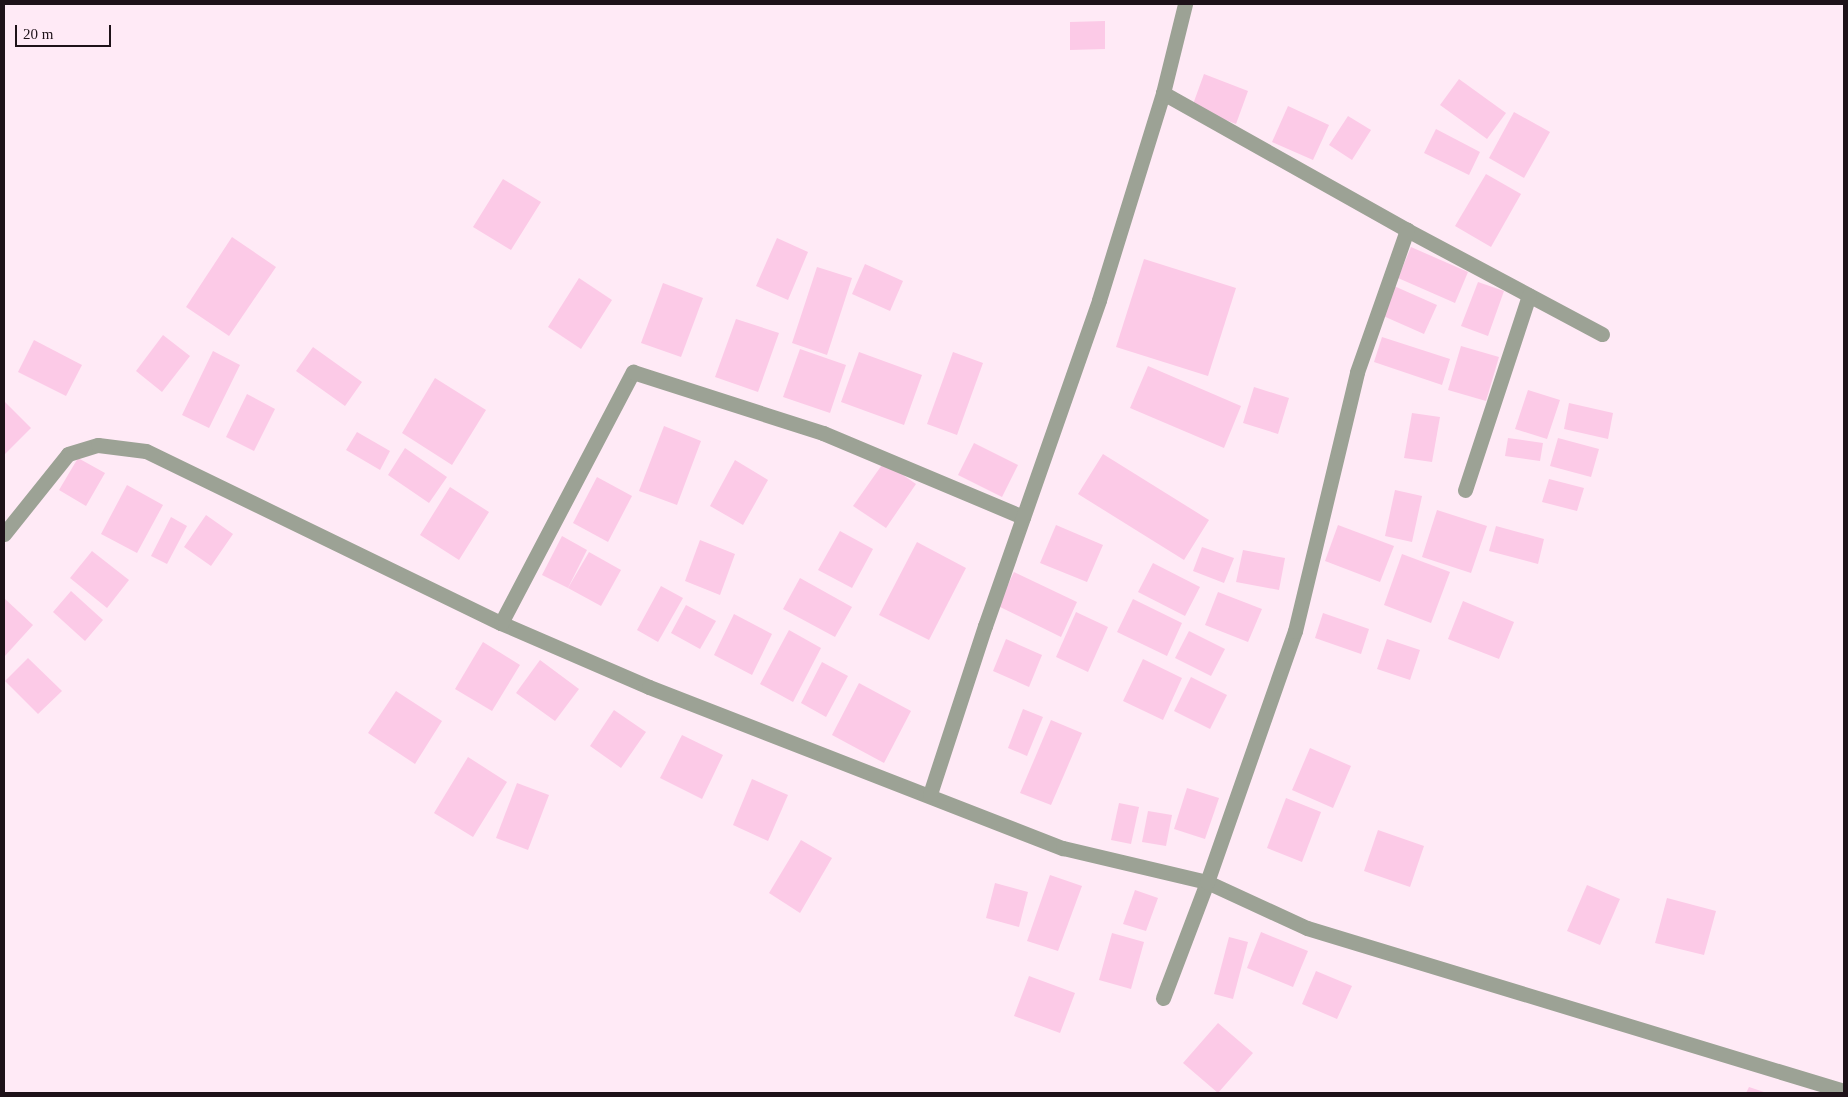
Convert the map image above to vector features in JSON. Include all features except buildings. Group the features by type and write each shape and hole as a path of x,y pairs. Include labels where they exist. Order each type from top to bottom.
{"street":[{"path":"930,794 1098,300 1163,93 1185,4"},
{"path":"1163,93 1406,230 1602,334"},
{"path":"1163,998 1207,882 1295,631 1357,372 1406,230"},
{"path":"1466,490 1529,295"},
{"path":"500,623 633,372 823,433 1023,517"},
{"path":"4,534 68,454 98,446 131,448 176,464 500,623 649,687 930,794 1063,848 1207,882 1307,928 1844,1091"}]}
